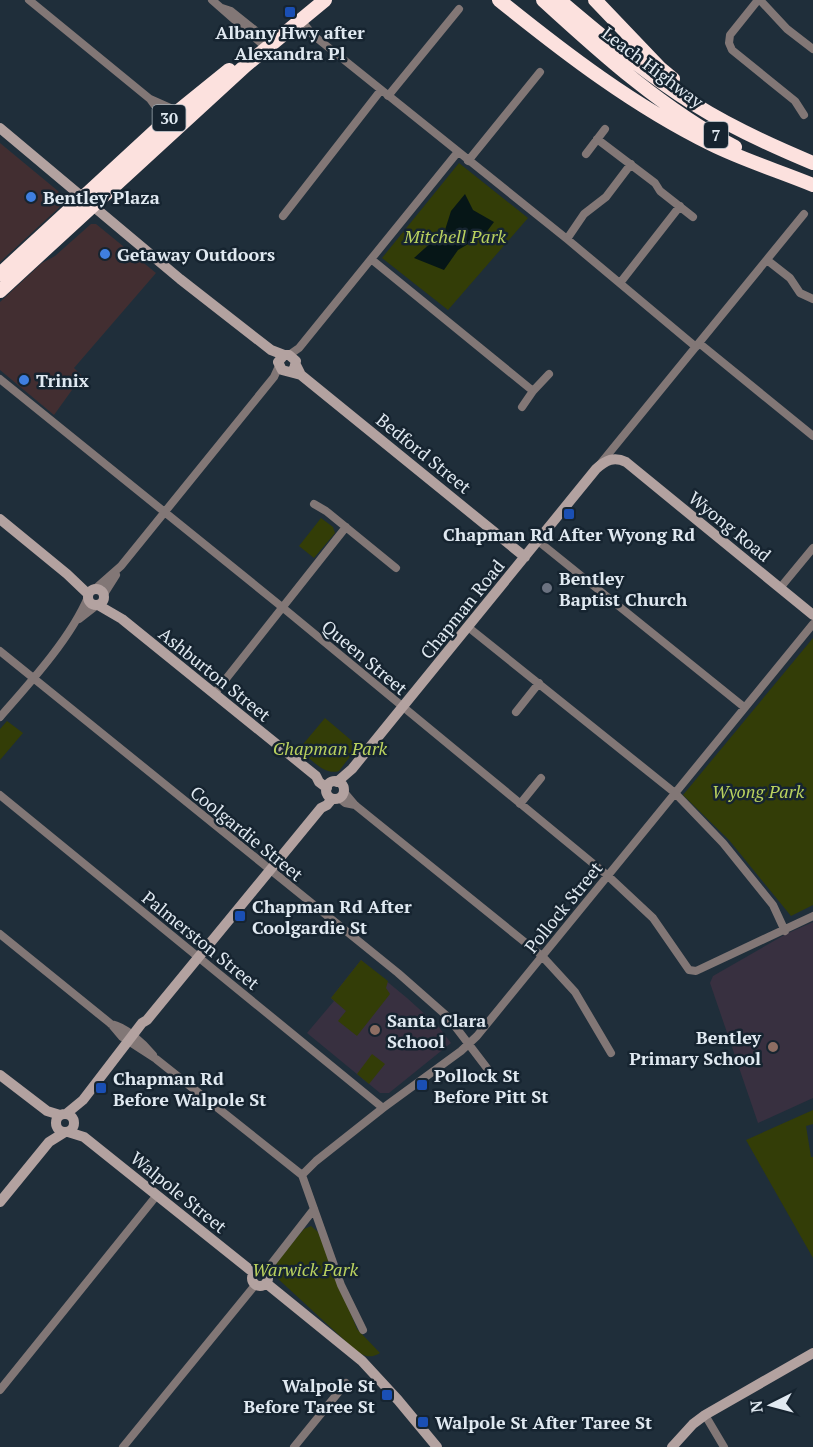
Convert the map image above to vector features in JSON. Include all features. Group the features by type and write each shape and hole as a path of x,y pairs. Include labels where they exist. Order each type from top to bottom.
{"highway":[{"name":"30","path":"0,291 166,121 309,0"},
{"name":"30","path":"0,274 325,0"},
{"path":"500,0 585,66 661,117 712,145 813,184"},
{"name":"Leach Highway","path":"543,0 604,56 677,111 725,141 813,184"},
{"name":"Leach Highway","path":"560,0 665,84 733,127 813,163"},
{"path":"596,0 661,69 733,127"}],"street":[{"path":"29,0 150,99 166,121"},
{"path":"212,0 228,16 263,41"},
{"path":"804,115 795,101 732,50 729,43 730,35 759,0 787,29 813,50"},
{"path":"283,216 384,93 459,9"},
{"path":"296,23 813,436"},
{"path":"468,161 540,72"},
{"path":"150,99 177,111"},
{"name":"Bedford Street","path":"0,128 525,557"},
{"path":"586,154 605,129"},
{"path":"597,139 655,183 660,191 693,217"},
{"path":"0,717 274,378 289,365 299,348 457,153"},
{"path":"567,239 584,214 606,197 630,164"},
{"path":"620,283 680,206"},
{"name":"Chapman Road","path":"0,1202 118,1056 124,1053 131,1040 147,1024 147,1020 321,808 327,805 335,790 804,214"},
{"path":"371,259 533,391"},
{"path":"767,260 790,278 800,293 813,298"},
{"path":"522,407 549,374"},
{"name":"Queen Street","path":"0,379 165,511 607,875 653,918 689,970 696,972 785,931"},
{"name":"Wyong Road","path":"596,469 608,460 618,459 626,462 813,615"},
{"path":"314,504 326,511 396,568"},
{"name":"Ashburton Street","path":"0,519 316,776 319,782 335,790 345,803 355,805 542,956 575,992 610,1053"},
{"path":"214,694 346,527"},
{"path":"538,541 744,707"},
{"path":"780,588 813,548"},
{"name":"Pollock Street","path":"302,1175 316,1161 383,1108 469,1044 494,1017 813,624"},
{"path":"468,627 675,793 723,843 773,905 785,931 813,916"},
{"name":"Coolgardie Street","path":"0,651 398,973 448,1017 493,1076"},
{"path":"516,712 539,683"},
{"path":"520,804 541,778"},
{"name":"Palmerston Street","path":"0,795 383,1108"},
{"path":"0,934 111,1024 114,1030 156,1059 302,1175 341,1285 363,1330"},
{"path":"0,1075 65,1123"},
{"name":"Walpole Street","path":"65,1123 362,1361 405,1408 436,1447"},
{"path":"0,1390 157,1195"},
{"path":"123,1447 314,1209"},
{"path":"672,1447 693,1424 705,1415 813,1353"},
{"path":"294,1447 346,1383"},
{"path":"705,1415 724,1447"}],"shaded area":[{"name":"Bentley Plaza","path":"0,143 58,191 64,203 0,262"},
{"path":"465,194 473,210 494,222 485,234 458,250 444,270 414,258 445,230 451,211"},
{"path":"91,224 96,224 156,273 74,368 82,376 54,415 0,370 0,302 42,263 55,256"},
{"name":"Bentley Primary School","path":"813,922 813,1098 758,1123 710,983 713,976 786,934"},
{"name":"Santa Clara School","path":"361,960 438,1026 451,1043 389,1093 380,1093 307,1033 334,1001 331,998"}],"green space":[{"name":"Mitchell Park","path":"459,163 528,218 448,310 382,258"},
{"path":"321,518 333,527 335,533 314,558 299,546"},
{"name":"Wyong Park","path":"813,638 813,905 791,916 729,840 683,795"},
{"name":"Chapman Park","path":"325,718 358,746 339,771 323,769 299,749"},
{"path":"7,721 23,733 0,760 0,729"},
{"path":"361,960 388,981 386,988 390,994 357,1036 338,1021 346,1011 331,998"},
{"path":"372,1054 385,1064 369,1084 357,1074"},
{"path":"813,1110 813,1124 806,1126 811,1157 813,1157 813,1258 746,1140"},
{"name":"Warwick Park","path":"311,1226 318,1232 357,1329 380,1353 366,1356 359,1353 275,1276 275,1264 304,1229"}],"place":[{"name":"Albany Hwy after Alexandra Pl","path":"290,12"},
{"name":"Bentley Plaza","path":"31,197"},
{"name":"Getaway Outdoors","path":"105,254"},
{"name":"Trinix","path":"24,380"},
{"name":"Chapman Rd After Wyong Rd","path":"569,514"},
{"name":"Bentley Baptist Church","path":"547,588"},
{"name":"Chapman Rd After Coolgardie St","path":"240,916"},
{"name":"Santa Clara School","path":"375,1030"},
{"name":"Bentley Primary School","path":"773,1047"},
{"name":"Pollock St Before Pitt St","path":"422,1085"},
{"name":"Chapman Rd Before Walpole St","path":"101,1088"},
{"name":"Walpole St Before Taree St","path":"387,1395"},
{"name":"Walpole St After Taree St","path":"423,1422"}]}
